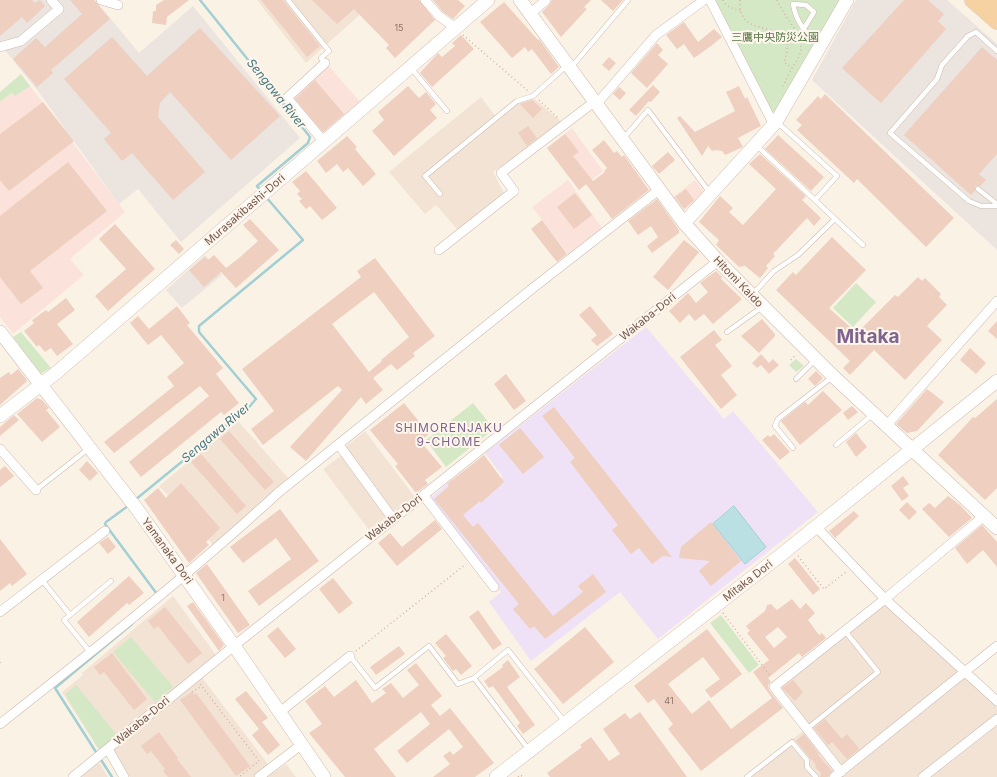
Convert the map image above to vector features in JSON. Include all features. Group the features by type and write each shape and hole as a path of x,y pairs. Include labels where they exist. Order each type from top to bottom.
{"main road":[{"path":"972,0 997,22"},
{"path":"990,0 997,6"}],"street":[{"path":"0,47 21,41 59,9 51,0"},
{"path":"101,0 118,5"},
{"path":"425,0 439,16 456,28"},
{"name":"Murasakibashi-Dori","path":"0,416 56,373 263,194 325,143 488,0"},
{"name":"Hitomi Kaido","path":"520,0 684,223 718,261 751,296 833,376 997,528"},
{"path":"530,14 546,0"},
{"path":"439,250 514,191 501,173 595,102 600,100 656,35 704,0"},
{"path":"710,0 775,123"},
{"path":"684,223 775,123 847,0"},
{"path":"325,63 287,98 325,143"},
{"path":"0,724 158,596 243,525 279,492 533,288 660,189"},
{"name":"Wakaba-Dori","path":"73,777 234,646 718,261"},
{"path":"886,426 997,301"},
{"name":"Yamanaka Dori","path":"0,332 132,502 184,574 324,777"},
{"name":"Mitaka Dori","path":"496,777 717,606 997,381"},
{"path":"339,445 393,519"},
{"path":"0,448 36,490"},
{"path":"424,496 494,587"},
{"path":"984,516 885,599 774,687 808,728 837,774 966,673 997,646"},
{"path":"818,525 821,532 885,599 997,701"},
{"path":"0,612 105,531"},
{"path":"280,712 350,656"},
{"path":"923,777 997,719"},
{"path":"259,777 302,744"},
{"path":"102,754 124,777"}],"lane":[{"path":"288,0 329,51 321,58 325,63"},
{"path":"440,194 425,176 517,101 533,96 563,69 574,64 628,0"},
{"path":"804,30 814,12 806,5 793,4 795,17 804,30 822,45"},
{"path":"997,50 976,32 968,36 942,65 937,79 890,133 969,200 981,206 997,205"},
{"path":"411,68 447,111"},
{"path":"623,139 648,110 711,194"},
{"path":"775,123 837,176 815,200"},
{"path":"756,145 863,245"},
{"path":"978,189 997,205"},
{"path":"751,296 774,271 798,255 835,219"},
{"path":"727,332 762,307"},
{"path":"796,379 816,359"},
{"path":"793,448 775,426 778,419 833,376"},
{"path":"836,444 874,414"},
{"path":"36,490 90,448"},
{"path":"42,580 70,615"},
{"path":"90,652 64,620 111,581"},
{"path":"808,728 878,672 845,631"},
{"path":"350,656 375,688 429,646 458,684 474,678 508,650 566,723"},
{"path":"474,678 530,751"},
{"path":"747,777 792,742 806,760 807,767 816,777"}],"path":[{"path":"722,0 724,4 741,11"},
{"path":"740,0 741,11 749,24 758,28 782,34 788,41 788,52 784,62 792,68"},
{"path":"777,0 799,37 802,47 783,87"},
{"path":"779,4 782,0"},
{"path":"456,28 566,124"},
{"path":"791,360 798,352"},
{"path":"796,553 824,589 853,566"},
{"path":"350,656 473,559"},
{"path":"717,606 777,685"},
{"path":"198,681 259,761 239,777"},
{"path":"192,692 202,686"},
{"path":"518,777 520,775 524,777"}],"shaded area":[{"path":"0,0 95,0 139,53 193,6 300,138 181,242 138,189 119,204 38,91 0,44"},
{"path":"257,0 376,0 306,63"},
{"path":"856,0 947,0 997,44 997,250 812,80"},
{"path":"328,65 361,103 324,137 291,100"},
{"path":"30,86 125,212 70,259 84,275 13,334 0,317 0,102 13,93 15,96"},
{"path":"481,97 497,118 518,101 533,98 562,122 493,172 504,193 458,230 436,205 425,214 389,172"},
{"path":"572,128 603,171 579,190 547,148"},
{"path":"568,180 602,228 568,254 532,207"},
{"path":"695,180 705,193 684,210 673,197"},
{"path":"205,255 222,275 182,308 166,290"},
{"path":"646,327 724,419 733,411 818,512 658,639 620,592 531,661 489,602 501,592 473,559 429,499 453,479 470,503 503,477 485,453"},
{"path":"238,421 289,479 213,545 159,486"},
{"path":"365,431 414,496 392,512 344,448"},
{"path":"342,455 388,516 369,530 323,469"},
{"path":"173,596 216,655 197,671 274,772 286,764 296,777 130,777 111,746 101,753 62,692 83,675 82,673"},
{"path":"884,601 997,705 997,777 746,777 809,726 779,687"},
{"path":"99,762 108,777 80,777"}],"green space":[{"name":"三鷹中央防災公園","path":"712,0 841,0 774,114 770,114"},
{"path":"21,74 30,86 15,96 12,93 0,102 0,92"},
{"path":"856,283 876,302 853,327 833,308"},
{"path":"21,332 51,368 40,374 13,337"},
{"path":"796,359 804,366 796,372 789,365"},
{"path":"473,403 494,429 446,467 426,440"},
{"path":"721,615 759,665 749,673 710,623"},
{"path":"131,637 173,687 155,702 113,652"},
{"path":"76,685 117,735 99,750 65,694"}],"water":[{"path":"734,506 766,547 745,564 713,524"}],"building":[{"path":"0,0 32,0 35,3 40,0 45,6 27,23 22,17 0,36"},
{"path":"70,0 94,0 110,19 51,70 53,73 37,87 13,59 36,38 45,47 82,14"},
{"path":"164,0 189,0 167,17 166,25 152,23 153,11 156,11 156,5"},
{"path":"261,0 283,0 320,46 307,57"},
{"path":"312,0 419,0 435,20 395,58 386,48 389,45 354,9 337,24"},
{"path":"433,0 458,0 465,6 453,19 443,12"},
{"path":"552,0 591,0 584,7 587,9 561,37 542,12"},
{"path":"601,0 623,0 613,11"},
{"path":"904,0 928,0 944,14 938,21 946,29 881,103 842,68"},
{"path":"504,2 538,40 539,39 559,67 551,74 532,49 528,52 525,47 512,58 480,22"},
{"path":"684,22 698,42 714,29 722,37 694,58 684,44 677,49 666,35"},
{"path":"200,28 280,116 231,160 170,92 160,103 158,117 205,172 173,200 132,153 122,161 104,139 111,133 64,79 112,37 147,76"},
{"path":"461,35 474,49 432,87 420,73 438,53 442,57 455,46 452,43"},
{"path":"657,43 663,50 658,55 668,64 647,88 631,73"},
{"path":"982,47 997,60 997,154 979,174 986,180 980,186 975,186 975,191 971,195 904,135"},
{"path":"609,57 616,63 609,71 602,65"},
{"path":"315,80 344,114 323,132 295,99"},
{"path":"653,85 660,92 651,102 649,101 636,116 629,110"},
{"path":"408,86 419,98 426,92 436,104 430,110 437,118 394,156 372,131 384,120 378,112"},
{"path":"739,86 745,99 747,97 761,126 738,138 743,147 725,155 722,151 712,151 708,146 702,156 677,118 680,116 695,132 735,111 726,92"},
{"path":"619,87 626,93 620,100 613,94"},
{"path":"825,94 954,218 926,247 857,179 854,183 797,130 802,125 796,120 818,96 821,99"},
{"path":"532,100 542,109 533,118 520,104"},
{"path":"43,102 74,141 9,191 0,180 0,134"},
{"path":"528,126 537,138 527,146 518,133"},
{"path":"565,134 579,152 573,156 593,181 605,172 604,171 607,168 592,150 604,140 614,153 617,151 622,157 624,155 649,190 612,219 586,184 579,190 547,148"},
{"path":"778,135 824,177 811,191 765,149"},
{"path":"347,136 357,147 355,149 376,174 363,186 348,168 343,172 337,164 326,173 317,161"},
{"path":"668,152 675,160 659,174 652,166"},
{"path":"760,154 806,196 802,200 821,218 814,226 807,218 773,254 775,256 766,266 768,268 760,278 745,266 739,267 716,245 719,240 699,222 720,196 733,208 729,212 743,225 776,189 749,164"},
{"path":"68,162 107,211 30,271 43,288 21,304 0,277 0,216"},
{"path":"306,171 337,208 322,220 310,206 306,209 299,201 302,199 297,194 300,191 292,182"},
{"path":"686,189 694,200 684,209 675,197"},
{"path":"575,193 592,215 574,229 557,207"},
{"path":"657,199 679,230 679,233 652,253 647,246 658,237 651,226 638,235 628,221"},
{"path":"250,219 279,250 236,288 221,272 204,287 189,270 205,257 208,260 214,255 226,268 239,258 258,241 243,225"},
{"path":"542,220 567,254 557,262 531,229"},
{"path":"115,224 155,269 108,311 95,296 126,269 99,239"},
{"path":"832,237 866,270 829,308 857,333 895,295 898,297 918,277 922,281 925,278 941,294 939,297 947,305 927,326 942,340 905,380 874,350 850,375 843,368 850,361 776,290 793,272 796,275"},
{"path":"176,240 184,249 179,254 170,245"},
{"path":"684,240 699,252 668,290 653,277"},
{"path":"375,258 435,336 413,353 415,356 397,370 391,364 373,378 383,390 366,404 361,397 306,461 290,447 342,390 338,386 263,445 251,429 274,411 242,369 361,277 357,271","holes":["374,292 409,337 369,372 332,324"]},
{"path":"716,271 722,277 721,279 742,299 713,324 704,314 695,321 689,314 680,323 669,311 688,293 696,303 708,292 700,283"},
{"path":"66,298 75,310 57,324 73,344 57,356 51,348 45,352 39,345 37,347 24,331 34,323 32,320 46,310 48,312"},
{"path":"177,306 190,323 187,325 223,368 216,374 239,403 224,415 221,412 141,477 129,462 209,396 200,386 114,453 104,442 174,386 167,377 184,363 161,335 148,345 130,323 138,316 149,329"},
{"path":"590,306 613,334 597,346 591,340 597,335 579,315"},
{"path":"762,319 775,334 775,336 759,353 741,336"},
{"path":"997,321 997,339 988,331"},
{"path":"714,330 722,340 715,345 732,366 721,375 737,395 721,409 680,357"},
{"path":"970,348 986,363 976,374 960,360"},
{"path":"761,354 769,363 773,359 779,365 769,374 761,365 757,368 752,363"},
{"path":"18,369 27,380 26,382 0,405 0,378 9,372 11,375"},
{"path":"816,371 823,378 815,386 808,379"},
{"path":"506,374 526,401 514,410 494,384"},
{"path":"927,389 944,402 917,431 907,433 896,424"},
{"path":"823,391 842,410 800,445 781,421 805,402 808,405"},
{"path":"37,398 42,400 49,408 46,410 60,427 42,442 17,414"},
{"path":"997,399 997,488 985,500 938,455 973,417 975,418"},
{"path":"404,403 429,434 420,441 442,467 425,480 428,484 416,493 395,466 398,464 370,430"},
{"path":"852,406 858,412 848,420 843,413"},
{"path":"554,407 672,557 663,556 652,564 639,548 631,554 612,530 618,525 570,462 575,458 542,416"},
{"path":"14,415 19,420 0,436 0,427"},
{"path":"520,428 544,457 523,474 499,445"},
{"path":"229,431 274,482 265,490 220,439"},
{"path":"856,433 867,447 856,457 846,442"},
{"path":"774,434 790,452 780,460 762,440 768,435 770,437"},
{"path":"201,454 246,506 237,514 191,462"},
{"path":"484,455 504,482 481,503 480,501 463,515 473,527 478,523 553,616 583,592 578,586 593,574 606,592 545,639 534,626 530,629 513,609 519,604 434,499 449,486 447,484"},
{"path":"87,461 98,473 90,481 79,470"},
{"path":"5,466 14,476 0,487 0,470"},
{"path":"903,476 909,484 903,488 909,496 902,501 891,486"},
{"path":"181,483 220,528 206,542 209,545 189,563 144,500 158,488 166,498"},
{"path":"948,496 960,505 972,518 949,537 922,509 929,503 935,508"},
{"path":"907,502 917,512 909,520 899,510"},
{"path":"280,509 319,561 259,606 248,591 291,559 276,538 243,563 230,547"},
{"path":"854,511 859,516 835,538 829,531"},
{"path":"435,520 442,529 397,566 378,543 390,533 402,547"},
{"path":"711,522 741,561 711,586 699,571 710,561 679,558 681,547"},
{"path":"982,525 997,542 997,567 983,550 967,564 955,548"},
{"path":"108,537 116,547 108,554 99,543"},
{"path":"0,539 27,574 12,586 10,583 0,591"},
{"path":"795,558 820,589 813,595 788,564"},
{"path":"207,564 250,625 238,633 196,573"},
{"path":"129,576 144,593 129,605 127,603 89,637 77,622"},
{"path":"333,578 353,603 339,614 319,589"},
{"path":"792,599 800,609 806,603 815,613 808,620 819,635 822,633 826,638 802,657 799,653 768,678 771,682 768,685 769,690 783,708 701,771 668,729 673,724 654,699 648,703 634,686 707,629 742,674 711,698 705,690 720,679 703,657 668,684 692,714 709,700 731,729 772,698 753,672 769,660 747,633 750,631 746,626 765,611 767,605 771,604 777,610","holes":["778,627 787,637 774,648 765,637"]},
{"path":"193,602 224,645 219,651 187,606"},
{"path":"165,607 202,653 188,664 158,626 154,629 148,621"},
{"path":"478,610 502,644 493,650 469,617"},
{"path":"278,627 296,649 285,658 267,636"},
{"path":"585,627 614,662 563,704 534,669"},
{"path":"446,634 472,666 461,675 456,669 453,671 443,658 446,656 435,643"},
{"path":"399,646 405,654 376,675 370,667"},
{"path":"112,653 147,699 134,710 104,672 100,675 94,667"},
{"path":"508,660 520,677 507,687 535,725 523,734 517,726 520,723 493,686 489,688 484,681 503,667 502,665"},
{"path":"416,663 442,696 431,705 440,716 450,708 494,763 475,777 433,777 450,764 443,756 450,751 453,755 463,747 449,729 407,763 397,751 430,724 421,712 374,749 396,777 345,777 309,733 322,724 305,701 325,686 334,697 356,680 372,703 386,693 382,689 391,683 403,698 419,685 407,670"},
{"path":"793,680 803,692 795,701 782,688"},
{"path":"246,691 268,718 262,722 280,745 268,755 252,735 259,729 235,699"},
{"path":"192,692 194,695 196,693 250,766 236,776 180,700"},
{"path":"640,712 687,777 550,777 547,773 582,747 580,745 591,737 609,761 620,754 603,729 625,713 630,719"},
{"path":"825,719 842,739 847,734 859,749 847,759 832,742 828,745 814,728"},
{"path":"159,732 191,777 168,777 163,771 165,769 151,751 147,754 141,746"},
{"path":"804,734 819,754 818,755 832,771 828,777 820,777 821,773 815,767 816,765 796,741"}],"waterway":[{"name":"Sengawa River","path":"200,0 310,137 308,143 257,186 260,190"},
{"name":"Sengawa River","path":"135,500 250,406 256,399 199,332 199,326 303,240 266,197"},
{"name":"Sengawa River","path":"128,506 105,524 157,594"},
{"name":"Sengawa River","path":"112,777 55,688 132,624"}],"district":[{"name":"Mitaka","path":"868,337"},
{"name":"SHIMORENJAKU 9-CHOME","path":"449,435"}]}
